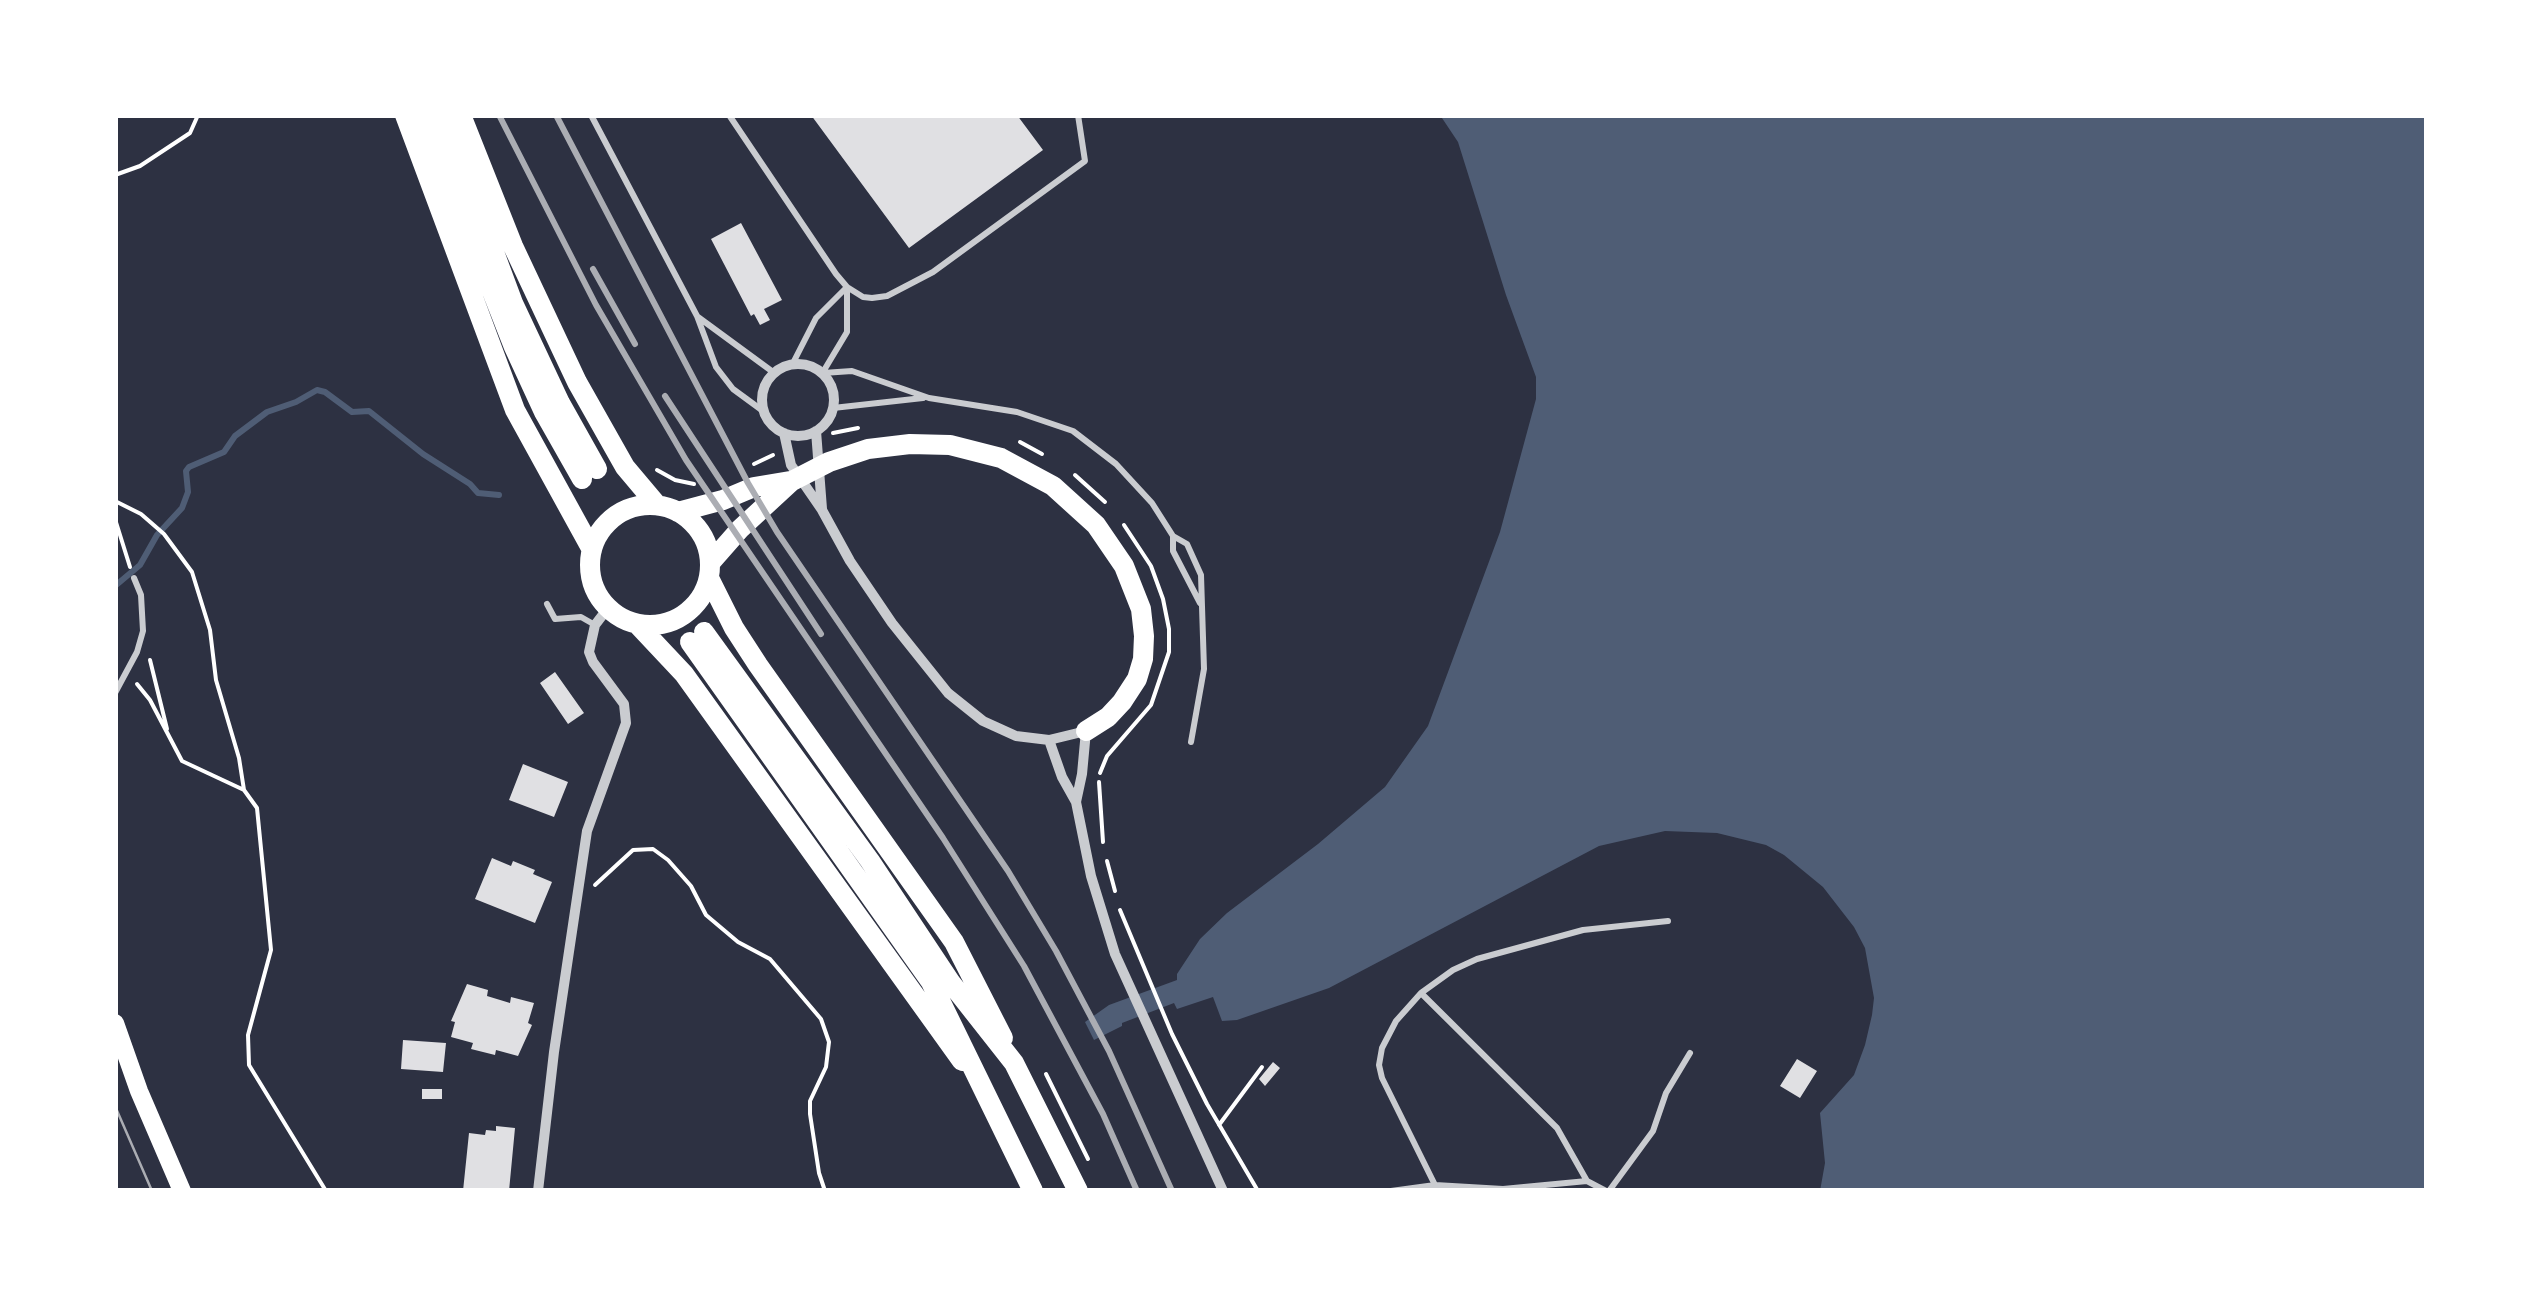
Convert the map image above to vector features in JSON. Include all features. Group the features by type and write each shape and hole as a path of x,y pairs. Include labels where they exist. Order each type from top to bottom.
{"highway":[{"path":"405,115 515,410 592,550"},
{"path":"423,115 514,347 544,412 589,474 530,341 444,115"},
{"path":"461,115 514,246 576,382 625,466 656,505"},
{"path":"792,480 711,566 704,593 682,616 653,625 602,616 591,575 592,550 601,530 616,515 635,506 656,505 681,511 754,487 792,480 847,455 910,444 974,450 1038,476 1066,495 1116,551 1131,581 1144,636 1143,659 1129,692 1108,716 1086,730"},
{"path":"681,511 702,532 734,628 954,942 1078,1191"},
{"path":"637,624 684,674 979,1083"},
{"path":"1014,1063 951,983 902,907 697,637 920,966 949,1014 1033,1191"}],"main road":[{"path":"115,1023 138,1091 182,1191"}],"street":[{"path":"820,434 794,436 774,428 763,411 762,390 773,372 793,364 814,367 822,373 834,395 830,417 820,434 822,510"},
{"path":"784,433 791,465 867,588 948,693 972,714 1016,736 1049,740 1086,730 1076,802"},
{"path":"538,1191 587,832 626,723 624,704 592,662 590,644 602,616"},
{"path":"1049,740 1076,802 1101,915 1223,1191"}],"lane":[{"path":"591,115 697,316 716,367 733,389 763,411"},
{"path":"729,115 846,287 863,297 887,296 933,272 1084,160 1078,115"},
{"path":"793,364 816,318 846,287"},
{"path":"822,373 846,332 846,287"},
{"path":"697,316 773,372"},
{"path":"822,373 852,371 930,398 1018,412 1073,431 1096,446 1134,483 1173,536 1187,544 1201,575 1204,668 1191,742"},
{"path":"833,408 930,398"},
{"path":"1173,536 1173,551 1200,603"},
{"path":"115,693 143,632 141,595 132,574"},
{"path":"547,604 555,619 602,616"},
{"path":"612,710 624,704"},
{"path":"1435,1184 1379,1065 1382,1048 1396,1021 1421,994 1461,966 1499,952 1583,930 1668,921"},
{"path":"1421,994 1556,1128 1586,1182"},
{"path":"1391,1191 1435,1184 1502,1190 1586,1182 1608,1191 1653,1131 1666,1092 1690,1053"}],"path":[{"path":"115,175 140,166 190,133 198,115"},
{"path":"820,434 860,428"},
{"path":"1012,438 1049,458"},
{"path":"751,465 778,452"},
{"path":"1065,468 1091,487 1113,511"},
{"path":"658,470 681,482 697,484"},
{"path":"115,501 141,514 161,532 192,572 210,630 216,680 239,758 244,790 257,808 271,950 248,1035 249,1065 326,1191"},
{"path":"115,520 132,574"},
{"path":"1103,843 1098,812 1100,770 1107,756 1151,705 1169,652 1163,599 1151,566 1124,524"},
{"path":"143,632 168,735"},
{"path":"127,671 150,700 182,761 244,790"},
{"path":"579,892 597,884 633,850 652,849 692,886 706,914 738,942 770,959 821,1019 829,1042 826,1066 810,1101 810,1114 818,1173 825,1191"},
{"path":"1106,861 1142,964 1172,1034 1258,1191"},
{"path":"1219,1125 1262,1067"}],"water":[{"path":"1440,115 2427,115 2427,1191 1820,1191 1825,1163 1820,1113 1854,1075 1872,1015 1874,998 1865,948 1823,887 1784,855 1766,845 1717,833 1665,831 1599,846 1329,988 1237,1020 1222,1021 1213,997 1177,1009 1174,1003 1122,1023 1094,1040 1085,1022 1109,1005 1177,980 1200,939 1385,787 1428,726 1500,532 1536,399 1536,377 1458,142"}],"building":[{"path":"811,115 1017,115 1043,150 909,248"},
{"path":"741,223 782,300 764,309 770,320 760,325 754,314 751,316 711,239"},
{"path":"555,672 584,713 568,724 540,683"},
{"path":"523,764 568,782 554,817 509,800"},
{"path":"492,858 511,866 513,861 552,882 535,923 475,899"},
{"path":"467,984 510,1003 511,997 534,1003 528,1023 532,1025 518,1056 471,1049 473,1043 451,1037 455,1022 451,1021"},
{"path":"403,1040 446,1043 443,1072 401,1069"},
{"path":"1797,1059 1817,1071 1800,1098 1780,1086"},
{"path":"1273,1062 1280,1068 1265,1086 1259,1079"},
{"path":"422,1089 442,1089 442,1099 422,1099"},
{"path":"496,1126 515,1128 509,1191 463,1191 469,1133 485,1135 486,1130 496,1131"}],"waterway":[{"path":"115,586 140,565 157,535 182,508 188,492 189,467 224,452 235,436 267,412 317,390 352,412 369,411 478,493 499,495"}],"tram line":[{"path":"115,1106 152,1191"}],"railway":[{"path":"499,115 596,305 686,460 943,838 1024,966 1103,1114 1137,1191"},
{"path":"556,115 777,532 1008,871 1056,951 1109,1051 1172,1191"},
{"path":"593,269 635,344"},
{"path":"665,396 821,634"}]}
